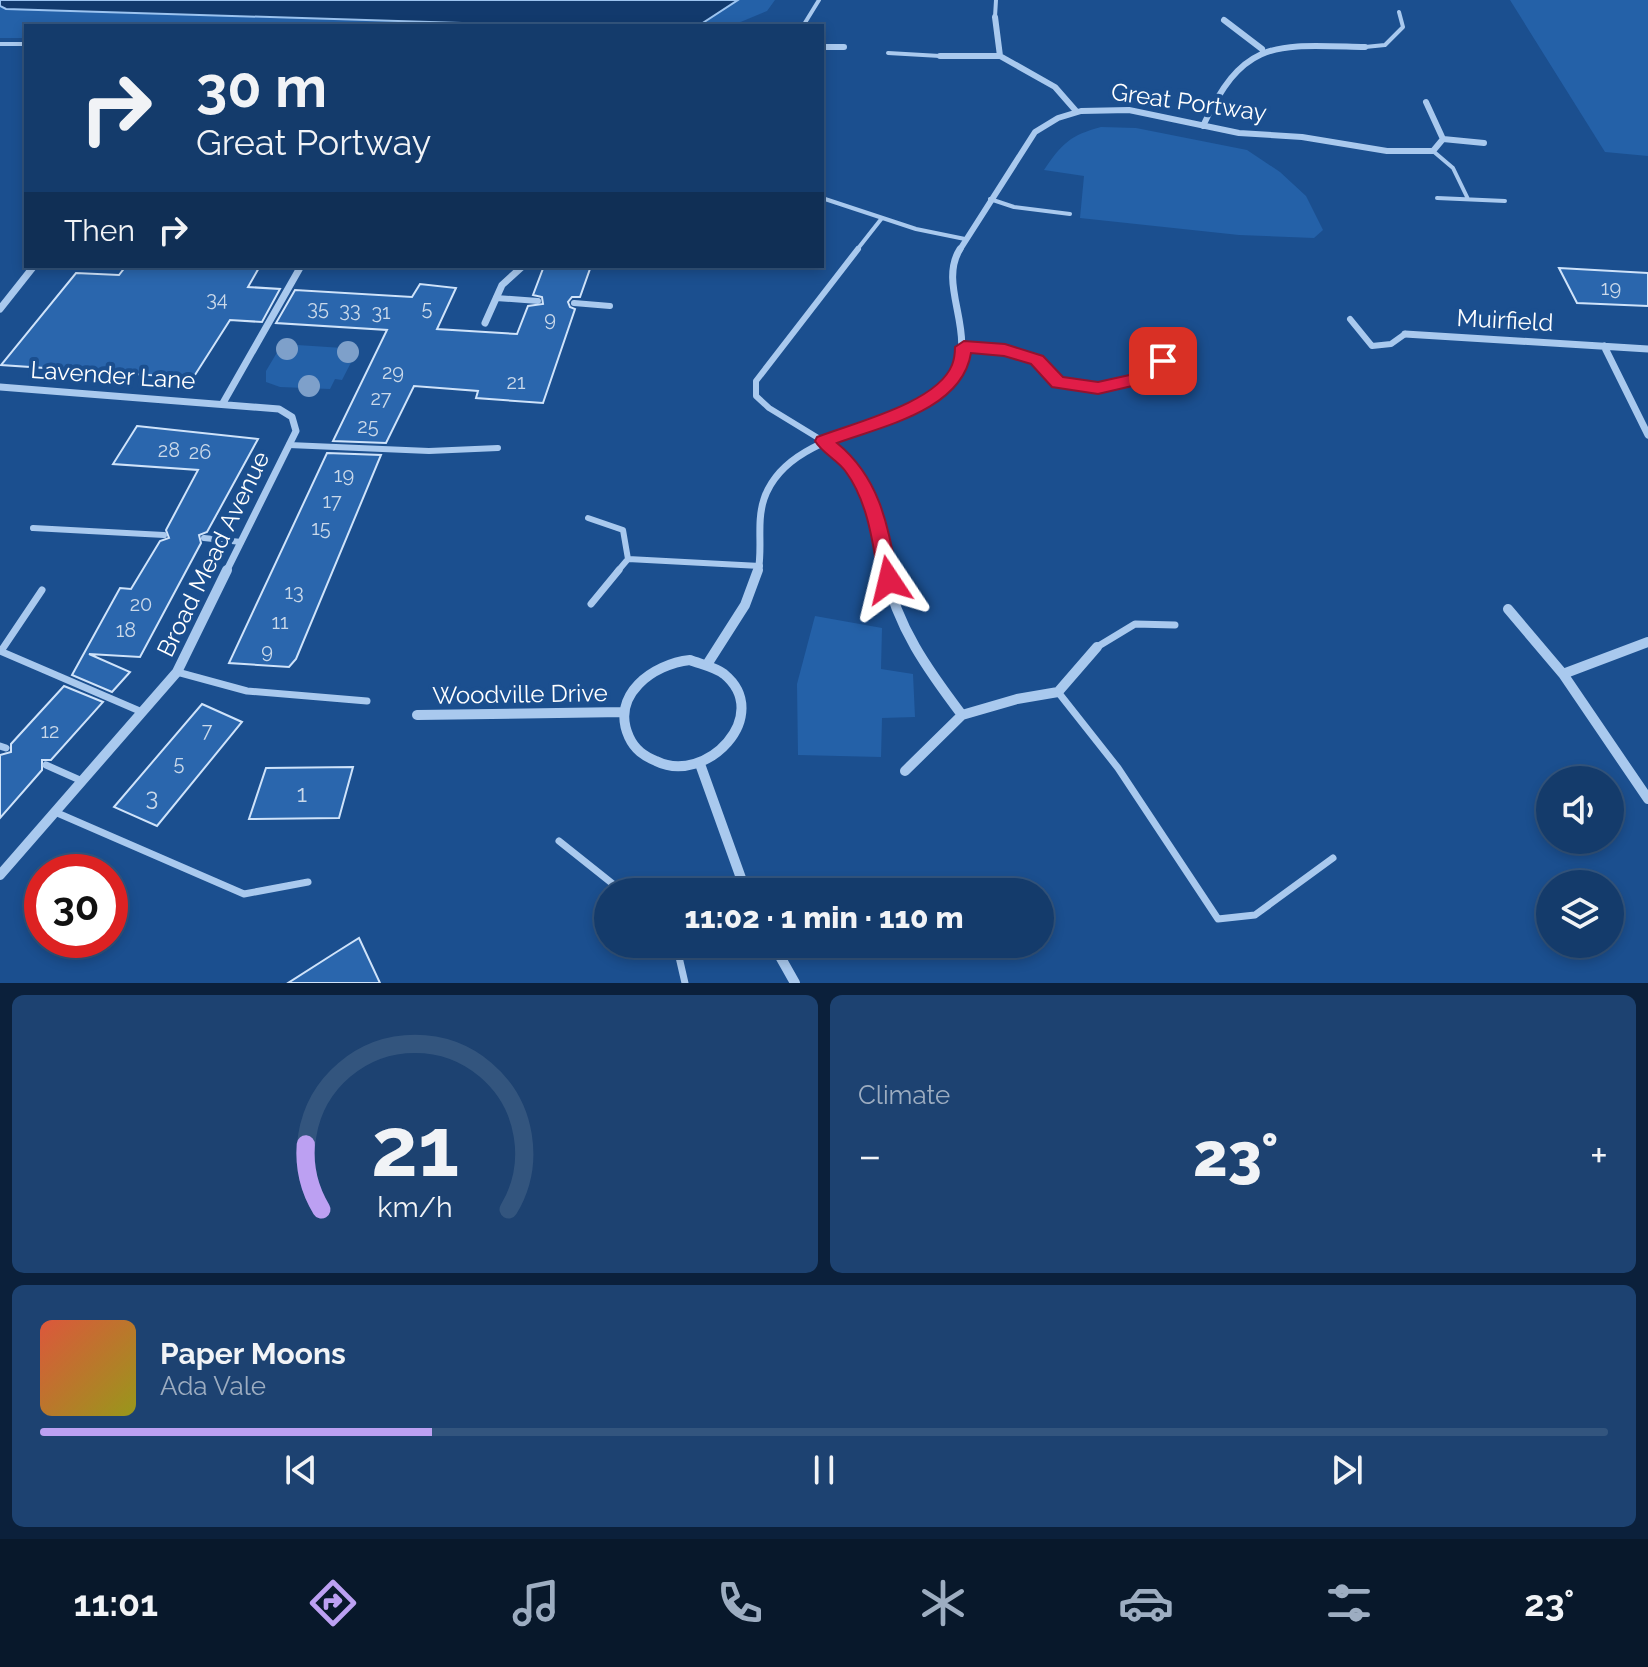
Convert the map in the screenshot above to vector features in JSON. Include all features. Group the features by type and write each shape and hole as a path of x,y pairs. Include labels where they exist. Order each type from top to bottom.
{"street":[{"path":"995,17 1000,56"},
{"path":"1224,20 1262,49"},
{"path":"1203,126 1211,105 1243,60 1262,49 1290,46 1365,47"},
{"path":"824,47 844,47"},
{"path":"940,56 1000,56 1055,87 1076,111"},
{"path":"1426,102 1443,139"},
{"name":"Great Portway","path":"964,347 952,272 965,239 990,199 1035,132 1052,118 1076,111 1147,112 1247,135 1312,138 1408,154 1433,151"},
{"path":"1443,139 1484,143"},
{"path":"1433,151 1443,139"},
{"path":"0,309 32,268"},
{"path":"223,403 300,268"},
{"path":"485,323 502,285 521,268"},
{"name":"Muirfield","path":"1405,334 1645,350"},
{"path":"1604,346 1648,435"},
{"path":"708,663 754,586 760,566 758,526 767,490 788,463 823,441 916,407 948,384 960,366 964,347"},
{"name":"Lavender Lane","path":"0,387 223,403"},
{"name":"Broad Mead Avenue","path":"0,875 177,672 296,431 292,417 279,409 223,403"},
{"path":"823,441 852,465 865,490 880,532 893,604 915,651 962,715"},
{"path":"1508,609 1563,674 1648,799"},
{"path":"1563,674 1648,642"},
{"path":"905,771 962,715 1017,699 1058,692 1097,647"},
{"path":"690,660 708,663 725,672 737,686 743,703 733,739 719,754 700,764 681,767 661,765 645,757 629,737 624,712 629,696 654,669 671,662 690,660"},
{"name":"Woodville Drive","path":"417,715 624,712"},
{"path":"700,764 741,878"},
{"path":"781,958 795,983"}],"lane":[{"path":"804,24 819,0"},
{"path":"995,17 996,0"},
{"path":"1365,47 1385,45 1403,27 1399,12"},
{"path":"0,44 24,44"},
{"path":"888,53 940,56"},
{"path":"1433,151 1453,168 1468,199"},
{"path":"1437,198 1505,201"},
{"path":"824,199 882,218 965,239"},
{"path":"990,199 1014,207 1070,214"},
{"path":"823,441 769,408 756,396 756,381 882,218"},
{"path":"496,298 538,301"},
{"path":"574,303 610,306"},
{"path":"1350,319 1372,346 1391,344 1405,334"},
{"path":"964,347 1005,350 1037,360 1058,383 1098,388 1139,379 1163,361"},
{"path":"289,445 429,451 498,448"},
{"path":"588,518 623,530 628,559 591,604"},
{"path":"33,528 164,535"},
{"path":"204,538 241,542"},
{"path":"628,559 760,566"},
{"path":"42,590 0,651 142,712"},
{"path":"1097,647 1135,624 1175,625"},
{"path":"177,672 207,684 289,698 367,701"},
{"path":"1058,692 1118,768 1218,919 1255,915 1333,858"},
{"path":"46,765 82,781"},
{"path":"55,812 244,894 308,882"},
{"path":"559,841 605,878"},
{"path":"679,958 685,983"}],"shaded area":[{"path":"0,0 775,0 767,11 736,24 24,24 24,38 0,38"},
{"path":"0,0 738,0 701,24 497,24 6,9 0,6"},
{"path":"1510,0 1648,0 1648,156 1605,152"},
{"path":"1101,127 1136,128 1247,150 1280,172 1306,196 1323,230 1314,238 1239,235 1080,218 1084,176 1044,170 1068,141"},
{"path":"282,344 358,349 342,380 335,379 330,389 280,387 266,382 266,371"},
{"path":"815,616 882,628 881,669 913,674 915,717 882,718 881,757 798,755 797,684"}],"building":[{"path":"124,268 259,268 248,287 280,289 262,322 230,320 193,378 1,365 76,273 119,275"},
{"path":"543,268 590,268 580,297 572,297 568,302 575,309 543,403 476,398 478,391 414,386 386,443 333,441 387,330 276,323 295,290 412,297 420,284 456,288 437,329 517,334 528,306 543,304 542,297 533,295"},
{"path":"1559,268 1648,273 1648,306 1577,303"},
{"path":"137,426 258,439 207,532 199,535 201,543 140,657 89,654 130,672 112,692 72,675 120,588 131,589 160,541 169,538 166,530 198,470 113,464"},
{"path":"327,453 381,455 296,659 289,667 229,663"},
{"path":"64,686 103,702 51,760 42,760 42,770 0,818 0,755 11,752 11,744"},
{"path":"202,704 242,722 157,826 114,807"},
{"path":"353,767 339,818 249,819 266,768"},
{"path":"359,938 380,983 288,983 335,953"}],"route":[{"path":"889,580 880,532 865,490 852,465 823,441 916,407 948,384 960,366 964,347 1005,350 1037,360 1058,383 1098,388 1139,379 1163,361"}]}
